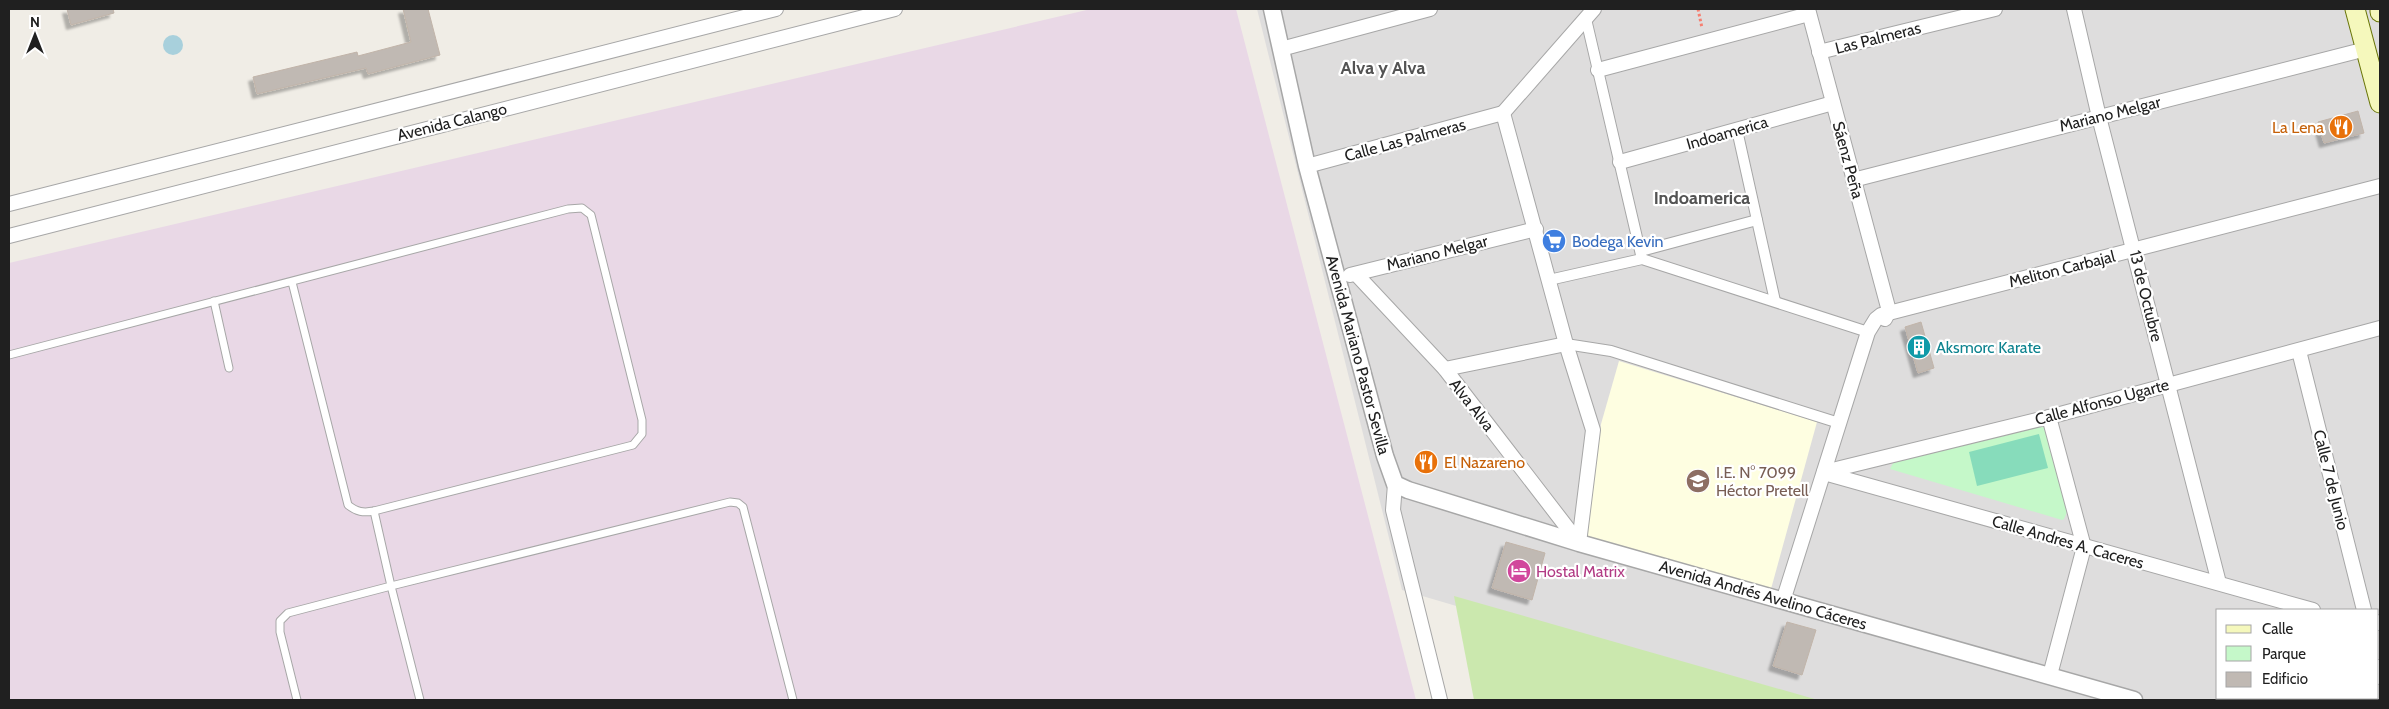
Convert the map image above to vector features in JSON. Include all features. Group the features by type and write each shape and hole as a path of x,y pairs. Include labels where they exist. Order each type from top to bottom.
{"main road":[{"path":"2355,9 2380,103"}],"street":[{"name":"Avenida Calango","path":"9,204 776,9"},
{"name":"Avenida Calango","path":"9,236 895,9"},
{"name":"Avenida Mariano Pastor Sevilla","path":"1272,9 1307,166 1385,456 1395,484 1393,510 1440,700"},
{"path":"1281,49 1430,9"},
{"name":"Las Palmeras","path":"1819,52 1995,9"},
{"name":"13 de Octubre","path":"2074,9 2099,117 2219,583"},
{"path":"1598,70 1809,11"},
{"name":"Sáenz Peña","path":"1809,11 1889,312"},
{"path":"1590,14 1598,70 1642,255"},
{"path":"1579,543 1593,430 1566,344 1536,228 1503,114 1590,14"},
{"name":"Mariano Melgar","path":"1853,180 2366,49"},
{"name":"Indoamerica","path":"1620,162 1833,103"},
{"name":"Calle Las Palmeras","path":"1307,166 1503,114"},
{"path":"1737,130 1775,301"},
{"name":"Meliton Carbajal","path":"1889,312 2135,251 2380,186"},
{"path":"1549,280 1642,255 1757,220"},
{"name":"Mariano Melgar","path":"1338,279 1536,228"},
{"path":"1642,255 1868,332"},
{"name":"Alva Alva","path":"1356,274 1445,370 1579,543"},
{"path":"1783,600 1868,332 1876,319 1889,312"},
{"path":"1854,376 1889,312"},
{"name":"Calle Alfonso Ugarte","path":"1824,472 2049,417 2380,328"},
{"path":"1445,370 1566,344 1611,351 1839,423"},
{"name":"Calle 7 de Junio","path":"2299,351 2364,609"},
{"path":"2049,417 2084,547 2050,675"},
{"name":"Calle Andres A. Caceres","path":"1824,472 2084,547 2310,609"},
{"name":"Avenida Andrés Avelino Cáceres","path":"1395,484 1408,490 1579,543 2134,700"}],"lane":[{"path":"9,355 568,209 582,208 591,215 642,420 642,434 633,445 374,511 355,511 348,505 292,282"},
{"path":"214,301 229,368"},
{"path":"297,700 280,632 280,620 288,613 730,502 738,502 743,508 793,700"},
{"path":"374,511 420,700"}],"shaded area":[{"path":"1091,9 1236,9 1416,700 9,700 9,263"},
{"path":"1257,9 2380,9 2380,700 1775,700 1402,590"},
{"name":"I.E. N° 7099 Héctor Pretell","path":"1619,361 1817,422 1771,589 1587,537 1601,424"}],"green space":[{"path":"2043,427 2048,431 2067,512 2062,520 1890,469 1893,463"},
{"path":"2039,434 2048,468 1977,486 1969,452"},
{"path":"1454,596 1818,700 1474,700"}],"water":[{"path":"169,35 177,35 183,41 183,49 177,55 169,55 163,49 163,41"}],"building":[{"path":"67,9 113,9 114,13 71,25"},
{"path":"403,9 428,9 440,55 368,74 366,68 257,94 253,77 357,52 358,56 411,42"},
{"name":"La Lena","path":"2358,111 2364,133 2324,143 2318,122"},
{"name":"Aksmorc Karate","path":"1921,322 1934,368 1918,373 1905,327"},
{"name":"Hostal Matrix","path":"1506,542 1545,553 1532,600 1492,588"},
{"path":"1787,622 1816,630 1802,675 1773,666"}],"place":[{"name":"La Lena","path":"2341,127"},
{"name":"Bodega Kevin","path":"1554,241"},
{"name":"Aksmorc Karate","path":"1919,347"},
{"name":"El Nazareno","path":"1426,462"},
{"name":"I.E. N° 7099 Héctor Pretell","path":"1698,481"},
{"name":"Hostal Matrix","path":"1519,571"}],"district":[{"name":"Alva y Alva","path":"1383,68"},
{"name":"Indoamerica","path":"1702,198"}]}
